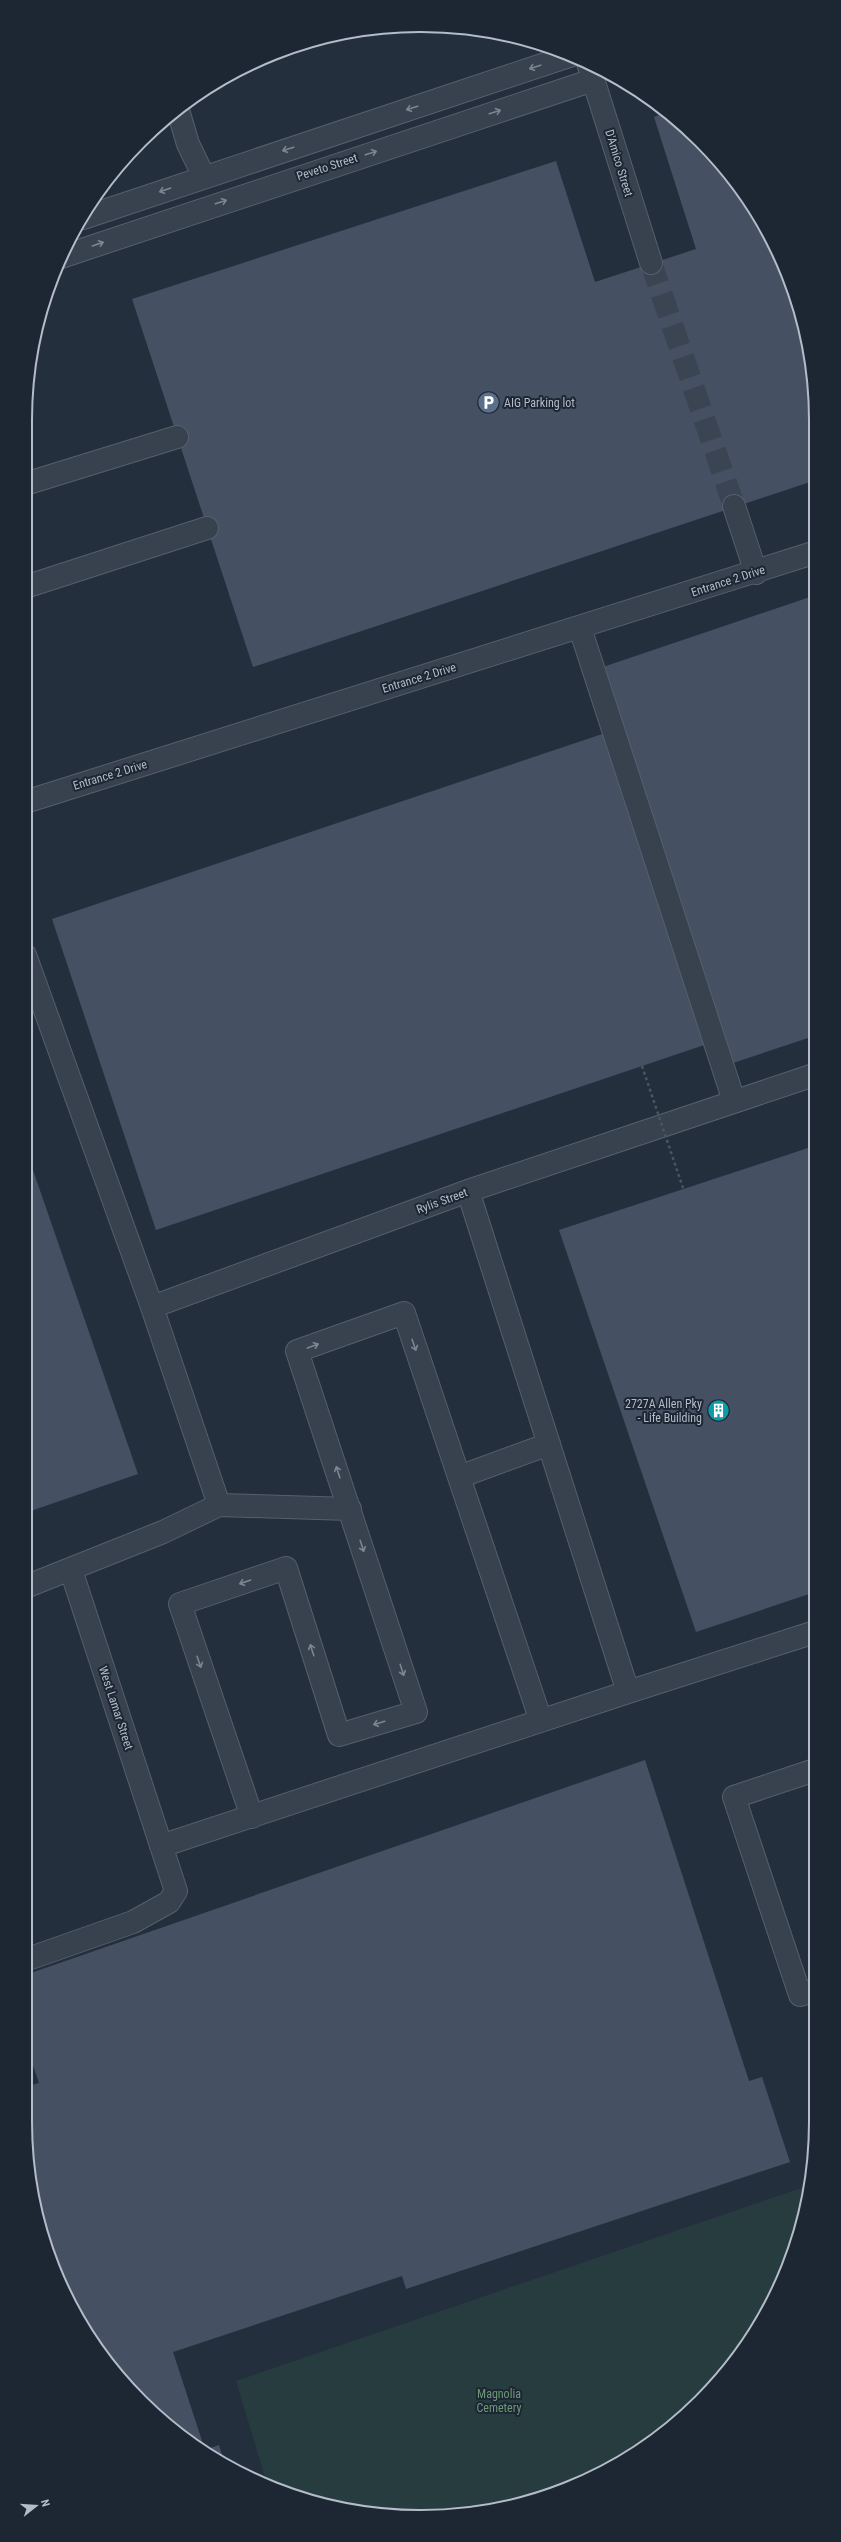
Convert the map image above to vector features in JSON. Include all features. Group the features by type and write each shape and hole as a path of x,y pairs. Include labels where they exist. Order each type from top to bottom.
{"street":[{"path":"91,215 204,176 560,59"},
{"name":"Peveto Street","path":"70,254 591,72"},
{"name":"D'Amico Street","path":"591,72 651,263"},
{"path":"180,116 188,144 204,176"},
{"path":"32,482 177,437"},
{"path":"734,506 756,573"},
{"path":"32,585 207,528"},
{"name":"Entrance 2 Drive","path":"32,800 756,573 809,554"},
{"path":"580,628 734,1101"},
{"path":"32,974 152,1307 219,1505"},
{"name":"Rylis Street","path":"152,1307 468,1191 809,1077"},
{"path":"468,1191 628,1692"},
{"path":"252,1817 180,1604 286,1568 340,1735 416,1712 298,1351 404,1313 541,1721"},
{"path":"459,1477 549,1444"},
{"path":"32,1584 72,1570 163,1532 219,1505 350,1509"},
{"name":"West Lamar Street","path":"32,1958 133,1922 169,1902 176,1890 72,1570"},
{"path":"162,1846 809,1634"},
{"path":"809,1772 734,1797 800,1995 809,1992"}],"path":[{"path":"642,1066 683,1188"}],"green space":[{"name":"Magnolia Cemetery","path":"804,2187 796,2222 769,2293 744,2337 713,2378 677,2414 636,2445 592,2470 545,2489 496,2503 471,2507 420,2510 370,2507 345,2503 296,2489 265,2477 236,2381"}],"building":[{"name":"AIG Parking lot","path":"660,115 677,128 713,164 744,205 757,226 779,272 796,320 806,370 809,420 809,482 253,667 132,299 556,161 595,282 696,249 654,117"},
{"path":"809,597 809,1038 730,1064 722,1039 156,1230 52,919 620,728 600,668"},
{"name":"2727A Allen Pky - Life Building","path":"809,1148 809,1594 696,1632 559,1230"},
{"path":"32,1167 138,1474 32,1511"},
{"path":"645,1760 749,2081 762,2077 790,2162 406,2289 402,2276 173,2352 203,2443 164,2414 128,2378 112,2358 84,2316 72,2293 53,2246 39,2197 33,2147 32,2085 39,2083 32,2063 32,1973"},
{"path":"219,2445 222,2456 210,2448"}],"tunnel":[{"path":"651,263 734,506"}],"place":[{"name":"AIG Parking lot","path":"489,403"},
{"name":"2727A Allen Pky - Life Building","path":"718,1411"}]}
